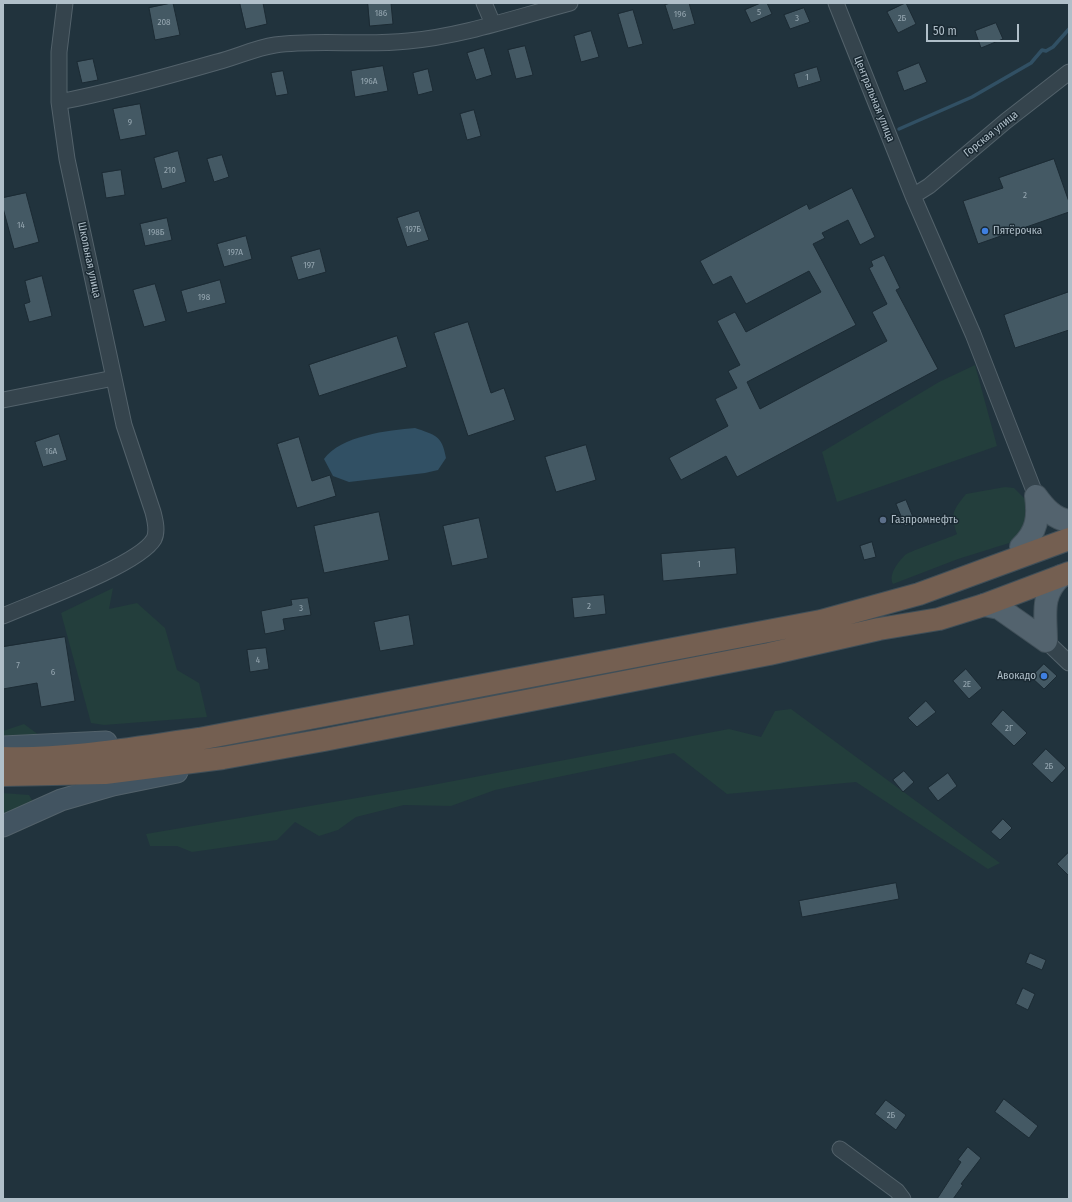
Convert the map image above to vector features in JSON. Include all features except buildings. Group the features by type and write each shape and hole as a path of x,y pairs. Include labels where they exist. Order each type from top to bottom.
{"highway":[{"path":"682,647 740,629 904,588 1069,528"},
{"path":"3,758 30,759 102,753 198,739 814,622 871,608 999,566 1069,539"},
{"path":"3,775 32,776 105,773 223,758 769,654 879,629 939,619 984,606 1066,569"},
{"path":"879,629 986,592 1066,569"}],"main road":[{"path":"1036,496 1043,506 1054,515 1069,521"},
{"path":"1021,546 1028,540 1036,527 1038,511 1036,496"},
{"path":"1046,641 1045,599 1053,583 1066,569"},
{"path":"984,606 999,608 1046,641"}],"street":[{"name":"Школьная улица","path":"3,616 114,568 140,553 149,546 155,537 156,525 153,512 124,425 67,159 59,102 59,52 65,3"},
{"path":"484,3 493,24"},
{"path":"59,102 92,96 219,62 252,50 275,45 408,41 457,33 570,3"},
{"name":"Центральная улица","path":"836,3 913,196 961,305 1036,496"},
{"name":"Горская улица","path":"913,196 929,186 1006,121 1069,72"},
{"path":"3,400 114,378"},
{"path":"1046,641 1069,663"},
{"path":"3,747 198,739"},
{"path":"3,826 61,800 113,785 167,775 223,758"},
{"path":"840,1149 897,1191 903,1199"}],"green space":[{"path":"975,365 997,446 837,502 822,452 939,382"},
{"path":"1005,487 1014,488 1030,504 1022,539 958,559 893,584 893,573 905,555 957,534 953,517 954,512 966,494"},
{"path":"113,588 109,609 137,603 165,628 177,670 199,683 207,717 104,725 91,723 61,613"},
{"path":"791,709 1000,863 988,869 856,782 727,794 674,753 495,790 451,806 404,805 356,817 338,830 319,836 295,822 277,840 192,852 177,846 150,846 146,834 427,786 729,729 761,737 775,711"},
{"path":"24,724 47,741 3,738 3,731"},
{"path":"3,793 29,795 33,802 3,820"}],"water":[{"path":"415,428 433,435 440,440 446,458 438,470 425,473 349,482 333,476 324,459 331,451 353,440 392,430"}],"waterway":[{"path":"899,129 972,97 1031,63 1042,50 1046,51 1053,47 1069,29"}],"place":[{"name":"Пятёрочка","path":"985,231"},
{"name":"Газпромнефть","path":"883,520"},
{"name":"Авокадо","path":"1044,676"}]}
